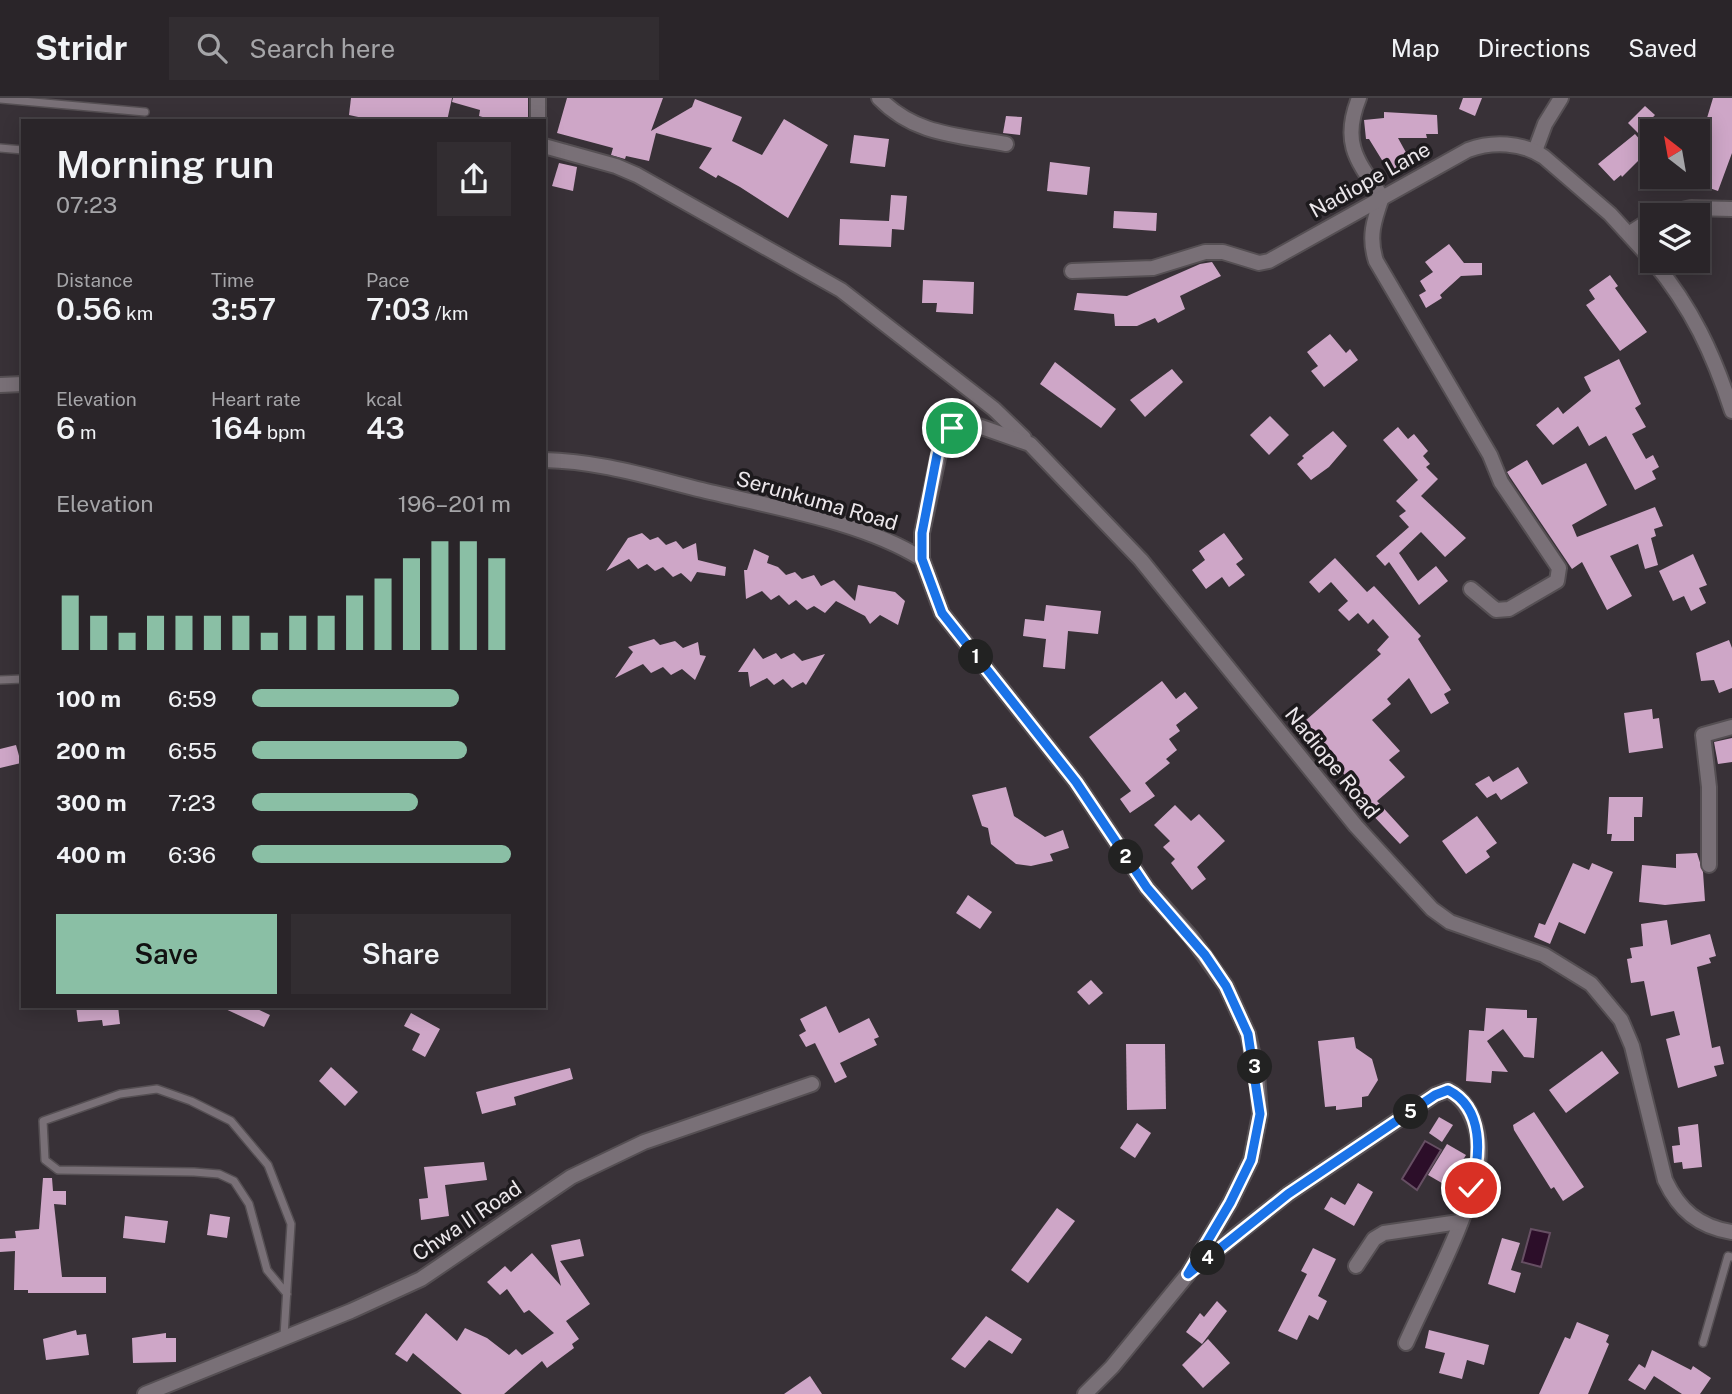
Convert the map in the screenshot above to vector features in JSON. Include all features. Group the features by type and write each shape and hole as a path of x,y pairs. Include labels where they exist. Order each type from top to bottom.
{"street":[{"path":"538,98 538,119"},
{"path":"878,98 900,118 919,127 1006,145"},
{"path":"1359,98 1350,133 1352,148 1382,197 1372,228 1371,246 1376,261 1490,455 1501,482 1559,568 1557,581 1509,609 1496,610 1471,589"},
{"path":"1535,151 1545,124 1561,98"},
{"name":"Nadiope Lane","path":"1072,271 1153,268 1205,252 1223,252 1259,263 1269,261 1382,197 1482,145 1497,144 1535,151 1580,185 1640,245"},
{"path":"546,147 616,166 637,175 841,290 994,410 1030,444"},
{"path":"1710,208 1732,209"},
{"path":"1630,233 1640,227"},
{"name":"Nadiope Lane","path":"1663,273 1689,309 1716,364 1732,411"},
{"path":"0,384 21,384"},
{"name":"Nadiope Road","path":"922,559 922,533 942,439 952,428 970,423 1030,444 1141,560 1356,826 1432,909 1450,922 1544,955 1591,984 1606,999 1621,1020 1632,1046 1665,1180 1675,1200 1692,1218 1716,1229 1732,1232"},
{"name":"Serunkuma Road","path":"546,460 583,461 795,512 887,540 922,559"},
{"path":"922,559 942,613 1076,782 1147,888 1205,955 1226,986 1248,1034 1260,1114 1251,1160 1230,1203 1188,1274 1120,1357 1085,1394"},
{"path":"1709,865 1709,786 1703,735 1732,727"},
{"name":"Chwa II Road","path":"145,1394 351,1311 421,1279 571,1177 632,1148 812,1084"},
{"path":"1188,1274 1288,1194 1435,1095 1448,1090 1466,1104 1479,1148 1478,1166 1459,1222 1406,1343"},
{"path":"1356,1266 1374,1239 1384,1233 1459,1222"}],"lane":[{"path":"0,99 145,112"},
{"path":"0,148 21,150"},
{"path":"0,680 21,679"},
{"path":"285,1336 291,1224 268,1165 231,1121 191,1101 157,1089 120,1094 43,1121 44,1160 58,1170 194,1172 219,1174 234,1181 249,1204 267,1270 287,1294"},
{"path":"1703,1343 1728,1256 1732,1257"}],"shaded area":[{"path":"1425,1141 1441,1150 1417,1190 1402,1179"},
{"path":"1531,1229 1550,1233 1541,1267 1522,1262"}],"building":[{"path":"351,98 452,98 447,119 368,119 349,115"},
{"path":"453,98 528,98 528,119 490,119 479,116 480,110 452,102"},
{"path":"567,98 663,98 651,131 692,107 695,99 742,117 732,141 762,155 784,119 828,145 788,218 740,187 699,168 712,148 656,133 649,161 626,156 625,159 611,155 613,148 557,133"},
{"path":"1463,98 1482,98 1475,116 1459,109"},
{"path":"1713,98 1732,98 1732,153 1718,191 1710,188 1710,119 1707,119"},
{"path":"1645,106 1655,115 1651,119 1640,119 1638,133 1628,123"},
{"path":"1384,112 1437,115 1438,134 1426,134 1427,138 1398,138 1414,167 1393,178 1369,139 1366,139 1364,120 1384,118"},
{"path":"1006,116 1022,117 1020,135 1003,133"},
{"path":"1635,134 1640,140 1640,159 1622,177 1621,175 1614,181 1598,164"},
{"path":"854,135 889,139 885,167 850,163"},
{"path":"1050,162 1090,167 1087,195 1047,191"},
{"path":"559,163 577,167 573,191 552,186"},
{"path":"891,195 907,196 904,230 892,229 891,247 839,245 840,219 889,221"},
{"path":"1114,211 1157,213 1156,231 1113,228"},
{"path":"1449,244 1464,263 1482,263 1482,275 1461,276 1440,295 1442,298 1426,308 1419,295 1426,291 1420,281 1433,272 1425,262"},
{"path":"1212,262 1221,276 1180,296 1185,309 1158,323 1155,318 1137,326 1115,326 1114,314 1074,310 1077,293 1127,296 1200,264"},
{"path":"1610,275 1618,286 1615,288 1647,332 1620,351 1586,305 1595,299 1589,290"},
{"path":"923,280 974,282 973,314 936,312 937,303 922,303"},
{"path":"1330,334 1346,353 1350,349 1358,360 1324,387 1311,371 1318,366 1307,352"},
{"path":"1619,359 1641,404 1635,408 1646,427 1632,434 1646,459 1653,455 1659,467 1652,471 1656,479 1635,490 1606,436 1589,446 1578,426 1553,445 1536,425 1558,407 1563,414 1591,391 1584,377"},
{"path":"1055,362 1116,409 1101,428 1040,384"},
{"path":"1172,369 1183,382 1145,417 1130,400"},
{"path":"1270,416 1289,435 1269,455 1250,435"},
{"path":"1398,427 1408,439 1414,434 1428,451 1423,456 1430,464 1426,467 1438,479 1421,496 1466,538 1445,557 1421,532 1399,553 1418,581 1436,566 1448,581 1419,605 1389,562 1385,566 1376,556 1409,527 1399,516 1406,511 1396,501 1418,480 1383,440"},
{"path":"1333,431 1347,446 1329,467 1311,480 1297,464 1304,458 1302,456"},
{"path":"1527,460 1542,485 1586,463 1607,505 1572,525 1577,537 1655,507 1663,526 1654,529 1656,536 1651,538 1658,565 1645,569 1638,544 1610,556 1632,596 1607,610 1582,562 1572,569 1507,472"},
{"path":"642,533 650,540 658,537 666,545 676,541 683,549 696,543 698,560 726,567 725,576 697,572 691,582 681,573 673,577 663,567 655,571 647,564 638,569 629,559 606,571 628,538"},
{"path":"1224,533 1243,559 1236,564 1245,575 1229,587 1222,577 1206,589 1192,570 1205,560 1199,551"},
{"path":"754,549 769,556 767,563 778,567 786,575 795,572 802,579 814,575 821,586 834,580 855,601 858,585 895,592 905,601 898,625 880,615 870,624 865,616 836,601 825,613 814,606 807,610 796,600 789,605 779,595 771,600 762,591 746,599 744,570 747,570"},
{"path":"1693,554 1707,585 1699,588 1706,603 1691,611 1684,596 1673,601 1659,571"},
{"path":"1335,558 1367,592 1374,586 1421,636 1418,639 1451,690 1444,694 1449,703 1431,714 1409,678 1387,699 1391,704 1372,720 1400,751 1389,760 1405,777 1377,801 1409,836 1400,844 1366,808 1370,804 1330,758 1334,754 1305,721 1381,654 1377,650 1389,637 1373,619 1368,624 1358,613 1349,621 1338,610 1348,601 1331,582 1319,593 1309,582"},
{"path":"1046,605 1101,611 1098,634 1068,631 1065,669 1043,667 1046,639 1023,636 1025,619 1044,621"},
{"path":"654,639 660,645 675,641 683,648 698,642 700,655 706,656 695,680 682,669 671,675 663,667 651,673 643,664 615,678 633,652 628,647"},
{"path":"1729,640 1732,648 1732,688 1719,693 1714,680 1701,681 1696,653"},
{"path":"754,648 763,659 776,653 781,659 794,653 802,661 825,654 806,685 803,682 792,688 783,679 774,685 767,678 750,687 748,672 738,672"},
{"path":"1162,681 1176,699 1185,692 1198,708 1176,725 1180,731 1169,739 1177,750 1166,759 1170,763 1145,783 1155,796 1130,813 1120,799 1131,791 1089,737"},
{"path":"1652,709 1653,719 1659,718 1663,748 1629,753 1624,713"},
{"path":"1732,738 1732,762 1718,764 1714,742"},
{"path":"16,745 21,763 0,768 0,749"},
{"path":"1518,767 1528,783 1501,800 1496,793 1487,798 1475,784 1489,776 1493,782"},
{"path":"1006,787 1014,816 1045,837 1063,830 1069,848 1050,854 1053,861 1031,866 1016,864 991,844 988,828 982,826 972,795"},
{"path":"1609,797 1643,797 1642,817 1634,817 1634,841 1611,841 1612,834 1607,834"},
{"path":"1175,805 1191,821 1199,814 1225,841 1197,867 1206,879 1192,890 1171,863 1175,859 1163,847 1170,841 1154,825"},
{"path":"1477,816 1497,843 1486,851 1490,857 1466,874 1442,841"},
{"path":"1697,853 1703,872 1705,901 1665,905 1639,902 1642,865 1676,868 1676,854"},
{"path":"1573,863 1589,870 1592,863 1613,872 1585,934 1559,922 1550,944 1534,937 1539,923 1545,925"},
{"path":"968,895 992,912 980,929 956,913"},
{"path":"1667,920 1671,945 1710,934 1716,956 1709,958 1711,963 1697,967 1712,1048 1720,1046 1724,1064 1714,1066 1717,1076 1678,1088 1666,1039 1680,1035 1674,1011 1651,1016 1644,981 1631,983 1627,959 1632,958 1630,948 1643,946 1641,924"},
{"path":"1091,980 1103,993 1089,1005 1077,992"},
{"path":"826,1006 839,1033 869,1018 879,1037 874,1039 877,1045 840,1063 847,1077 835,1083 815,1043 806,1047 799,1035 806,1031 800,1019"},
{"path":"76,1008 118,1008 120,1024 103,1026 102,1020 78,1022"},
{"path":"223,1008 255,1008 270,1015 264,1027"},
{"path":"1486,1008 1527,1010 1527,1018 1537,1018 1534,1058 1524,1057 1503,1029 1487,1041 1508,1072 1492,1071 1491,1083 1466,1081 1469,1030 1484,1031"},
{"path":"411,1013 440,1029 425,1057 412,1050 420,1034 404,1026"},
{"path":"1354,1037 1356,1048 1372,1059 1378,1080 1368,1096 1362,1097 1362,1107 1336,1110 1336,1106 1325,1107 1318,1041"},
{"path":"1126,1044 1165,1044 1166,1109 1127,1110"},
{"path":"1602,1051 1619,1073 1566,1113 1549,1090"},
{"path":"331,1067 358,1092 345,1106 319,1081"},
{"path":"570,1068 573,1079 514,1097 516,1105 482,1114 476,1092"},
{"path":"1534,1112 1584,1187 1563,1201 1554,1187 1551,1189 1514,1130 1513,1125"},
{"path":"1439,1117 1453,1125 1442,1142 1429,1133"},
{"path":"1137,1123 1151,1133 1135,1158 1120,1148"},
{"path":"1698,1124 1702,1167 1683,1169 1682,1162 1674,1163 1672,1146 1680,1145 1678,1127"},
{"path":"1447,1144 1466,1155 1447,1186 1428,1175"},
{"path":"484,1162 487,1180 445,1185 449,1216 421,1220 419,1199 428,1198 424,1167"},
{"path":"43,1178 52,1178 53,1191 66,1191 66,1205 54,1204 62,1277 106,1277 106,1293 28,1293 28,1290 14,1290 15,1251 0,1252 0,1239 16,1238 15,1231 39,1229"},
{"path":"1358,1183 1373,1192 1354,1226 1324,1209 1331,1197 1345,1205"},
{"path":"1057,1208 1075,1221 1028,1283 1011,1270"},
{"path":"210,1214 230,1217 227,1238 207,1235"},
{"path":"125,1216 168,1221 165,1243 123,1238"},
{"path":"1502,1238 1520,1243 1511,1270 1521,1273 1515,1293 1488,1284"},
{"path":"580,1239 584,1256 560,1261 590,1304 566,1321 579,1339 572,1344 574,1348 547,1368 542,1361 504,1394 462,1394 413,1353 407,1362 395,1354 426,1313 457,1341 465,1328 487,1338 509,1355 516,1349 522,1355 554,1333 529,1310 524,1313 507,1289 500,1295 487,1282 505,1266 511,1272 532,1253 561,1286 551,1245"},
{"path":"1313,1248 1336,1259 1318,1296 1327,1301 1318,1320 1309,1315 1297,1340 1278,1331 1307,1274 1301,1271"},
{"path":"1217,1301 1227,1311 1202,1344 1186,1332 1200,1313 1204,1317"},
{"path":"986,1316 1022,1339 1012,1354 989,1340 965,1368 951,1359"},
{"path":"1577,1322 1609,1335 1606,1342 1609,1344 1588,1394 1539,1394 1565,1337 1570,1339"},
{"path":"76,1330 77,1335 86,1334 89,1355 46,1360 43,1339"},
{"path":"1429,1330 1489,1345 1484,1365 1467,1360 1462,1379 1439,1373 1445,1353 1425,1348"},
{"path":"166,1333 166,1338 176,1338 176,1362 133,1363 132,1338"},
{"path":"1208,1339 1230,1363 1203,1388 1182,1365"},
{"path":"1652,1350 1691,1370 1693,1366 1711,1378 1700,1394 1682,1394 1654,1376 1645,1390 1628,1380 1639,1364 1645,1368"},
{"path":"810,1376 822,1394 784,1394"}],"route":[{"path":"952,428 942,439 937,455 922,533 922,559 942,613 1076,782 1147,888 1205,955 1226,986 1248,1034 1257,1074 1260,1114 1251,1160 1230,1203 1188,1274 1288,1194 1435,1095 1448,1090 1460,1096 1473,1119 1479,1148 1478,1166 1471,1188"}]}
